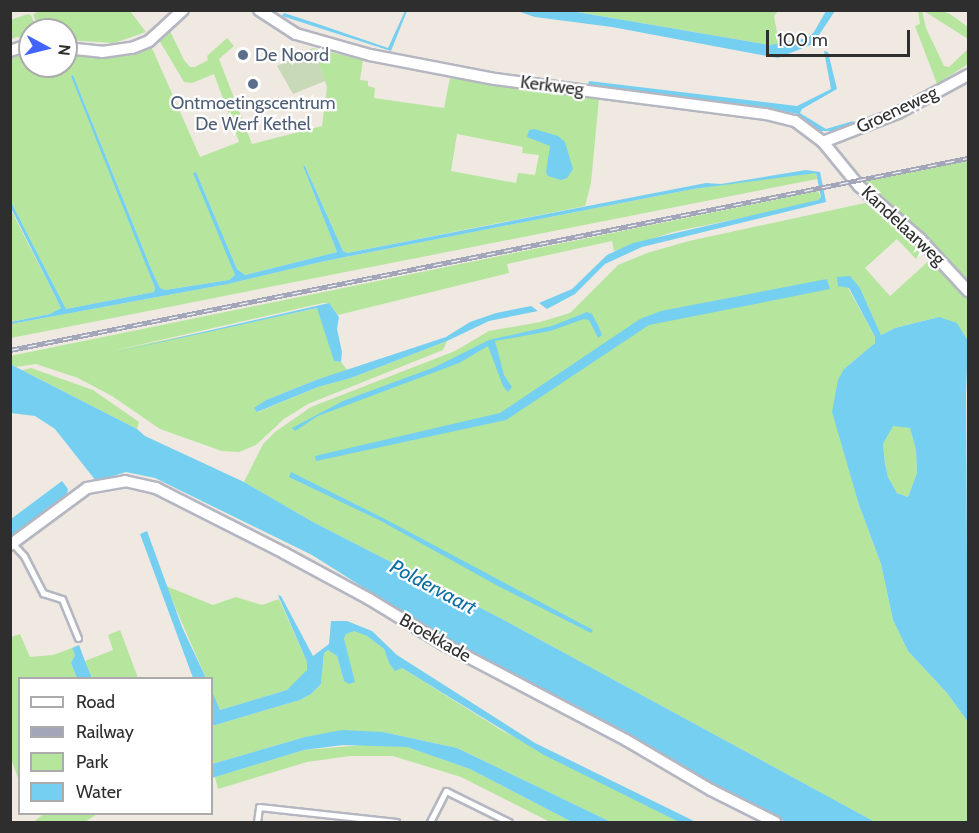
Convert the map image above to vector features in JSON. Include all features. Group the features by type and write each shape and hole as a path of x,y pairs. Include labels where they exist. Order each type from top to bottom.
{"street":[{"path":"78,49 102,52 132,48 162,32 183,10"},
{"name":"Kerkweg","path":"259,10 296,34 370,55 495,79 766,114 795,121 823,142 838,161"},
{"name":"Groeneweg","path":"823,142 898,112 969,75"},
{"name":"Kandelaarweg","path":"838,161 859,186 920,239 969,291"},
{"name":"Broekkade","path":"12,545 87,488 125,481 156,488 184,500 369,599 445,645 626,740 711,790 775,822"}],"lane":[{"path":"12,545 24,556 43,593 62,599 78,638"},
{"path":"430,822 446,791 509,822"},
{"path":"257,822 259,807 396,822"}],"green space":[{"path":"39,10 130,11 146,32 114,43 78,41 78,18 34,18 33,15"},
{"path":"571,11 778,11 774,16 779,44 770,45"},
{"path":"918,11 922,11 926,28 944,66 949,67 968,49 968,64 937,84 915,26 920,24"},
{"path":"924,11 943,11 950,14 968,27 968,39"},
{"path":"28,14 32,18 18,18 18,37 11,39 10,20"},
{"path":"170,31 184,60 190,67 195,67 208,60 207,56 227,38 234,46 219,59 252,144 322,126 327,87 313,48 363,60 360,80 368,81 368,86 375,88 374,98 444,108 450,78 599,98 591,183 585,206 347,253 343,251 305,166 303,166 337,252 245,275 237,269 196,172 235,275 229,280 165,290 160,288 152,271 74,78 78,78 78,53 112,56 134,53 151,46 200,157 239,142 214,74 192,83 184,82 159,40","holes":["457,134 523,147 522,153 539,155 535,175 518,173 516,183 451,171"]},
{"path":"313,48 325,81 293,94 277,66"},
{"path":"18,52 18,78 74,78 155,288 154,292 66,309 11,202 10,56"},
{"path":"968,161 968,282 935,247 863,182"},
{"path":"816,173 817,179 11,338 11,324 228,284 325,261 693,189"},
{"path":"818,191 821,197 818,200 785,209 673,232 614,251 612,241 507,264 509,273 338,315 329,303 323,303 112,351 318,308 337,362 341,362 348,371 316,380 266,400 255,408 258,412 318,387 351,378 447,341 443,350 308,404 284,419 256,445 239,452 222,451 160,429 112,396 78,378 36,364 16,367 11,364 10,356"},
{"path":"865,203 924,248 916,259 897,239 865,268 890,296 932,258 968,295 968,341 939,317 895,328 881,335 860,288 847,286 875,337 875,343 844,369 833,412 859,505 881,564 893,620 908,651 947,693 968,722 968,822 875,822 502,619 313,522 244,482 263,444 275,432 311,407 455,351 489,331 540,322 570,313 618,265 647,253 689,241"},
{"path":"10,208 61,308 50,314 11,322"},
{"path":"31,368 93,390 139,422 137,429 22,370"},
{"path":"893,425 910,428 916,450 917,473 908,497 897,493 888,477 883,444"},
{"path":"166,586 213,605 236,597 262,605 279,599 307,662 307,670 302,678 287,690 220,710 213,693 213,677 206,677"},
{"path":"120,630 138,677 92,677 85,661 113,650 108,635"},
{"path":"354,630 367,636 384,649 389,663 402,668 501,730 679,822 611,822 457,748 383,732 305,737 213,764 213,726 300,700 311,694 321,684 324,653 328,650 337,656 344,681 346,634"},
{"path":"20,634 30,657 53,655 72,648 75,655 71,663 77,677 18,677 18,778 11,759 11,637"},
{"path":"376,744 407,747 470,769 572,822 550,822 461,777 393,756 350,756 307,762 218,789 215,777 304,750"},
{"path":"43,815 96,815 85,822 33,822"}],"water":[{"path":"407,11 391,51 282,16 284,13 388,48"},
{"path":"517,11 571,11 770,45 808,38 826,11 835,11 813,44 778,58 612,27 535,17"},
{"path":"824,51 828,52 837,89 802,109 800,113 826,129 853,121 854,124 835,131 820,131 798,114 767,108 588,85 589,81 797,106 831,89"},
{"path":"72,78 74,78 152,271 160,288 165,290 229,280 235,275 193,173 196,172 237,269 245,275 337,252 303,166 305,166 343,251 347,253 706,183 721,184 806,170 820,172 826,202 642,247 605,264 575,294 547,309 539,303 572,289 607,255 633,243 818,200 821,197 816,173 693,189 325,261 228,284 11,324 11,322 50,314 61,308 11,208 11,202 66,309 154,292 155,288"},
{"path":"534,129 558,136 565,142 573,169 567,178 561,180 548,176 546,172 550,146 527,137 529,130"},
{"path":"850,276 860,288 881,335 895,328 939,317 957,323 968,341 966,394 968,722 947,693 908,651 893,620 881,564 859,505 832,412 838,380 844,369 875,343 875,337 849,288 838,286 837,277","holes":["893,426 910,428 916,450 917,473 908,497 897,493 888,477 883,444"]},
{"path":"827,279 830,289 649,325 506,420 316,461 315,456 500,413 640,319 661,311"},
{"path":"329,303 339,317 337,329 342,352 341,362 334,361 317,308 112,353"},
{"path":"531,306 538,311 489,321 447,341 351,378 318,387 257,412 254,408 266,400 316,380 446,337 470,322 496,313"},
{"path":"587,312 592,314 599,327 602,335 598,338 589,320 584,319 550,331 495,341 504,375 512,387 508,392 503,386 488,346 459,363 318,416 295,431 292,428 343,401 435,367 489,340 552,326"},
{"name":"Poldervaart","path":"10,364 137,429 145,436 244,482 313,522 502,619 875,822 786,822 721,790 423,625 312,555 155,478 126,472 96,481 55,429 35,416 11,413"},
{"path":"291,472 383,518 593,630 591,633 498,586 381,521 289,477"},
{"path":"62,481 68,489 66,498 11,541 11,519"},
{"path":"147,531 182,627 206,677 193,677 140,534"},
{"path":"278,595 281,596 313,656 329,644 331,621 347,621 372,631 397,655 535,743 696,822 679,822 544,755 402,668 395,671 384,649 367,636 354,631 346,634 344,639 355,682 349,684 344,681 337,656 328,650 324,653 321,684 311,694 300,700 213,726 213,693 220,710 287,690 307,670 307,662"},
{"path":"79,645 92,677 77,677 71,663 75,655 72,648"},
{"path":"342,730 383,732 457,748 611,822 572,822 470,769 407,747 343,745 304,750 213,778 213,764 305,737"}],"railway":[{"path":"10,350 968,158"}],"place":[{"name":"De Noord","path":"243,55"},
{"name":"Ontmoetingscentrum De Werf Kethel","path":"253,84"}]}
